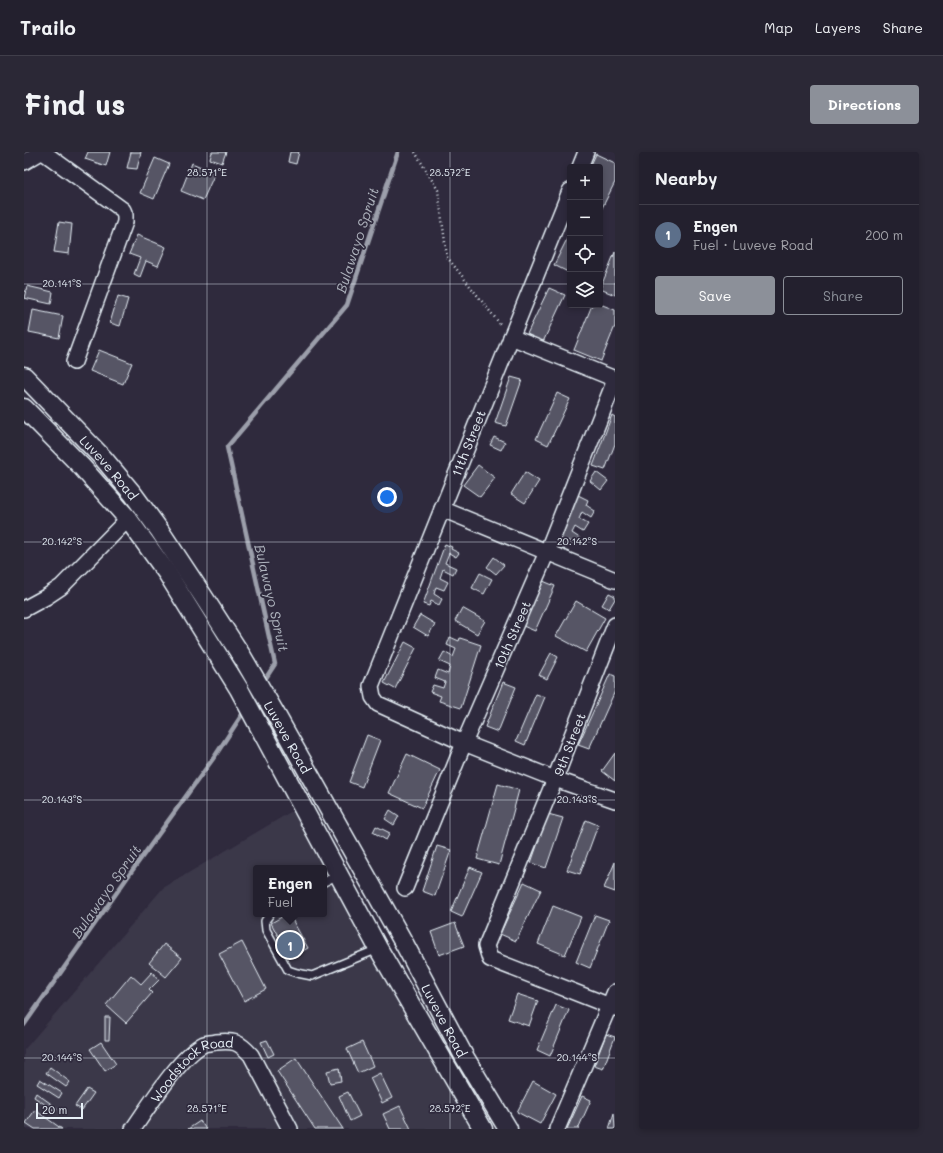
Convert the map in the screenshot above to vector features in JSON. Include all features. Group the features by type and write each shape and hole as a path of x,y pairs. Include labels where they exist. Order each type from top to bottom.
{"street":[{"path":"24,162 42,152 123,210 125,215 124,222 74,362"},
{"path":"581,164 586,152"},
{"name":"11th Street","path":"464,743 378,704 373,697 371,686 567,198"},
{"path":"511,336 615,380"},
{"name":"Luveve Road","path":"24,376 103,458 133,494 160,531 243,658 405,945 464,1056 508,1129"},
{"name":"10th Street","path":"405,888 464,743 547,552 615,380"},
{"name":"Luveve Road","path":"24,408 81,466 128,519 167,573 239,689 269,744 325,865"},
{"path":"442,509 615,580"},
{"path":"24,609 61,587 128,519"},
{"name":"9th Street","path":"612,1007 490,958 486,946 555,779 615,625"},
{"path":"464,743 555,779 615,800"},
{"name":"Luveve Road","path":"331,878 378,948 483,1129"},
{"path":"557,1129 612,1007 615,992"},
{"name":"Woodstock Road","path":"133,1129 171,1076 186,1059 205,1044 229,1041 243,1045 252,1055 290,1129"}],"lane":[{"path":"268,917 265,921 266,930 288,970 297,973 312,976 378,948"}],"path":[{"path":"415,152 438,190 447,257 511,336"}],"shaded area":[{"path":"297,808 471,1129 24,1129 24,1050 163,888"}],"building":[{"path":"88,152 110,152 106,166 85,159"},
{"path":"131,152 141,152 137,169 127,168"},
{"path":"212,152 226,152 222,163 210,159"},
{"path":"290,152 299,152 296,164 288,162"},
{"path":"596,154 615,163 615,182 603,206 603,164 591,164"},
{"path":"155,158 169,164 154,199 140,193"},
{"path":"192,163 215,173 203,200 181,191"},
{"path":"59,222 72,224 69,254 54,252"},
{"path":"137,235 166,247 158,266 146,261 140,277 134,274 140,258 129,254"},
{"path":"567,239 567,272 554,265"},
{"path":"615,252 615,295 603,290 603,282"},
{"path":"27,286 53,292 51,304 24,298"},
{"path":"549,288 565,295 543,342 527,334"},
{"path":"118,296 128,299 120,326 110,323"},
{"path":"603,305 615,310 615,326 601,361 574,350 591,308 603,308"},
{"path":"33,310 63,316 59,338 29,332"},
{"path":"99,350 132,363 123,384 90,371"},
{"path":"511,377 522,380 506,426 495,423"},
{"path":"557,393 570,399 548,445 536,439"},
{"path":"612,415 615,417 615,444 605,470 593,466"},
{"path":"494,437 505,442 501,450 490,445"},
{"path":"478,465 495,478 480,497 463,485"},
{"path":"525,472 539,481 525,503 511,494"},
{"path":"596,472 608,481 601,490 590,481"},
{"path":"578,495 588,500 586,505 595,511 591,518 582,512 579,519 588,524 583,532 575,527 572,533 581,539 576,546 569,540 564,550 554,546"},
{"path":"445,544 452,547 451,549 459,553 456,557 449,553 445,563 456,568 453,574 443,569 440,578 448,582 444,590 436,587 434,594 442,599 439,605 431,601 429,606 423,604"},
{"path":"494,557 504,565 496,574 487,567"},
{"path":"480,573 492,579 484,594 472,588"},
{"path":"543,581 555,586 535,631 523,626"},
{"path":"609,593 615,596 615,599 609,609 602,605"},
{"path":"576,601 605,618 586,652 556,636"},
{"path":"462,608 485,621 477,634 455,621"},
{"path":"420,615 435,624 428,636 413,627"},
{"path":"450,637 459,641 460,638 481,645 461,708 439,701 441,696 430,692 433,685 443,688 445,682 435,678 438,670 448,674 450,666 439,661 444,652 453,657 456,649 447,645"},
{"path":"405,642 416,648 395,689 384,683"},
{"path":"551,653 558,657 547,679 539,675"},
{"path":"610,674 615,676 615,691 589,749 578,745"},
{"path":"503,682 516,687 498,732 485,727"},
{"path":"536,694 545,697 525,745 516,741"},
{"path":"367,735 380,740 362,787 349,782"},
{"path":"615,753 615,781 602,771"},
{"path":"407,754 440,770 422,808 389,793"},
{"path":"498,784 519,790 499,865 477,859"},
{"path":"390,810 399,816 394,825 385,819"},
{"path":"548,814 563,818 546,868 531,863"},
{"path":"586,820 598,825 580,874 567,870"},
{"path":"376,826 390,833 386,840 373,832"},
{"path":"437,846 451,850 435,896 422,891"},
{"path":"615,862 615,892 604,888"},
{"path":"470,867 482,872 462,917 451,912"},
{"path":"524,882 541,890 516,941 500,934"},
{"path":"553,906 581,917 565,955 538,944"},
{"path":"595,915 609,920 590,968 576,962"},
{"path":"282,917 291,917 308,948 290,958 271,923"},
{"path":"455,923 464,946 439,955 431,932"},
{"path":"242,942 266,989 244,1001 219,954"},
{"path":"164,944 182,958 166,977 149,963"},
{"path":"152,972 159,980 149,990 152,993 126,1023 106,1005 131,975 141,984"},
{"path":"517,994 538,1001 529,1026 508,1019"},
{"path":"556,1005 569,1010 550,1056 537,1050"},
{"path":"105,1017 110,1017 109,1040 105,1040"},
{"path":"606,1034 615,1037 603,1069 594,1066"},
{"path":"267,1040 274,1054 268,1057 261,1042"},
{"path":"101,1042 116,1064 105,1071 90,1049"},
{"path":"362,1042 373,1066 358,1073 347,1049"},
{"path":"296,1058 343,1129 315,1129 277,1071"},
{"path":"50,1067 70,1082 66,1087 46,1073"},
{"path":"339,1068 341,1081 330,1083 327,1071"},
{"path":"380,1073 392,1098 382,1103 370,1078"},
{"path":"40,1079 62,1093 59,1098 37,1084"},
{"path":"533,1081 556,1094 540,1124 517,1112"},
{"path":"87,1089 94,1093 82,1110 75,1106"},
{"path":"348,1092 360,1116 350,1121 339,1096"},
{"path":"36,1093 57,1108 55,1111 34,1097"},
{"path":"582,1096 591,1100 578,1129 567,1129"},
{"path":"400,1106 411,1129 390,1129 383,1114"},
{"path":"35,1110 62,1129 35,1129 26,1123"},
{"path":"614,1113 615,1129 609,1129"},
{"path":"200,1121 206,1129 188,1129"}],"waterway":[{"name":"Bulawayo Spruit","path":"262,684 275,664 227,447 347,305 398,152"},
{"name":"Bulawayo Spruit","path":"24,1025 129,875 215,756 245,710"}],"place":[{"name":"Engen","path":"290,945"}]}
